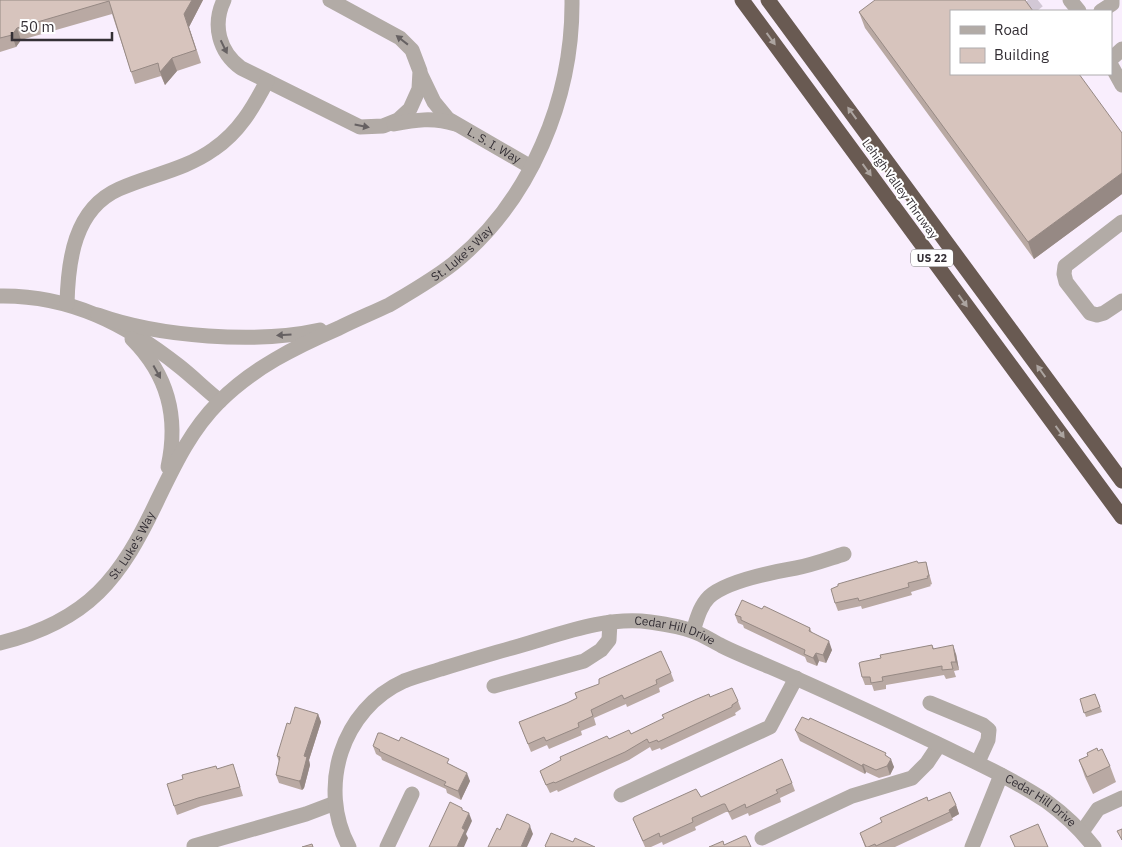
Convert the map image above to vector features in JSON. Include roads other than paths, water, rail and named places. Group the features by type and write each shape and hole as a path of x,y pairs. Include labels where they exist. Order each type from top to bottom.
{"highway":[{"name":"Lehigh Valley Thruway","path":"742,0 1122,517"},
{"name":"Lehigh Valley Thruway","path":"768,0 1122,481"}],"street":[{"path":"224,0 220,9 219,36 223,49 237,65 357,126 369,128 424,119 456,124"},
{"path":"330,0 400,38 409,46 413,52 424,84 434,102 456,124"},
{"name":"St. Luke's Way","path":"0,643 24,636 68,617 98,594 133,549 188,440 220,401 240,383 272,361 302,344 365,316 416,289 464,255 510,202 532,167 551,125 564,78 572,26 572,0"},
{"path":"1070,0 1078,10"},
{"path":"1103,10 1112,4 1112,0"},
{"path":"1112,58 1122,49"},
{"path":"1112,67 1122,85"},
{"path":"386,125 398,120 410,108 419,89 420,71"},
{"path":"66,304 68,272 76,240 84,220 94,206 106,196 119,189 186,165 212,150 241,125 253,109 267,81"},
{"name":"L. S. I. Way","path":"456,124 532,167"},
{"path":"1122,222 1065,266 1064,274 1066,282 1090,313 1098,315 1104,313 1122,301"},
{"path":"0,296 26,297 66,304 134,326 245,337 302,333 342,324 365,316"},
{"path":"98,315 142,338 220,401"},
{"path":"98,315 119,328 139,346 156,369 167,393 171,412 171,449 161,493"},
{"path":"693,631 700,608 709,597 722,588 783,569 795,568 844,554"},
{"path":"494,686 584,661 601,650 609,640 610,622"},
{"name":"Cedar Hill Drive","path":"349,847 341,829 335,803 334,783 336,766 342,746 352,727 362,714 387,691 405,680 492,653 610,622 650,622 693,631 722,646 978,762 1045,801 1082,832 1094,847"},
{"path":"621,795 770,727 796,678"},
{"path":"930,703 983,725 989,730 988,740 978,762"},
{"path":"762,838 852,796 912,778 927,763 939,745"},
{"path":"972,847 1001,775"},
{"path":"387,847 412,794"},
{"path":"1082,832 1098,809 1122,798"},
{"path":"194,846 306,814 335,803"}],"tunnel":[{"path":"1028,0 1036,10"}]}
